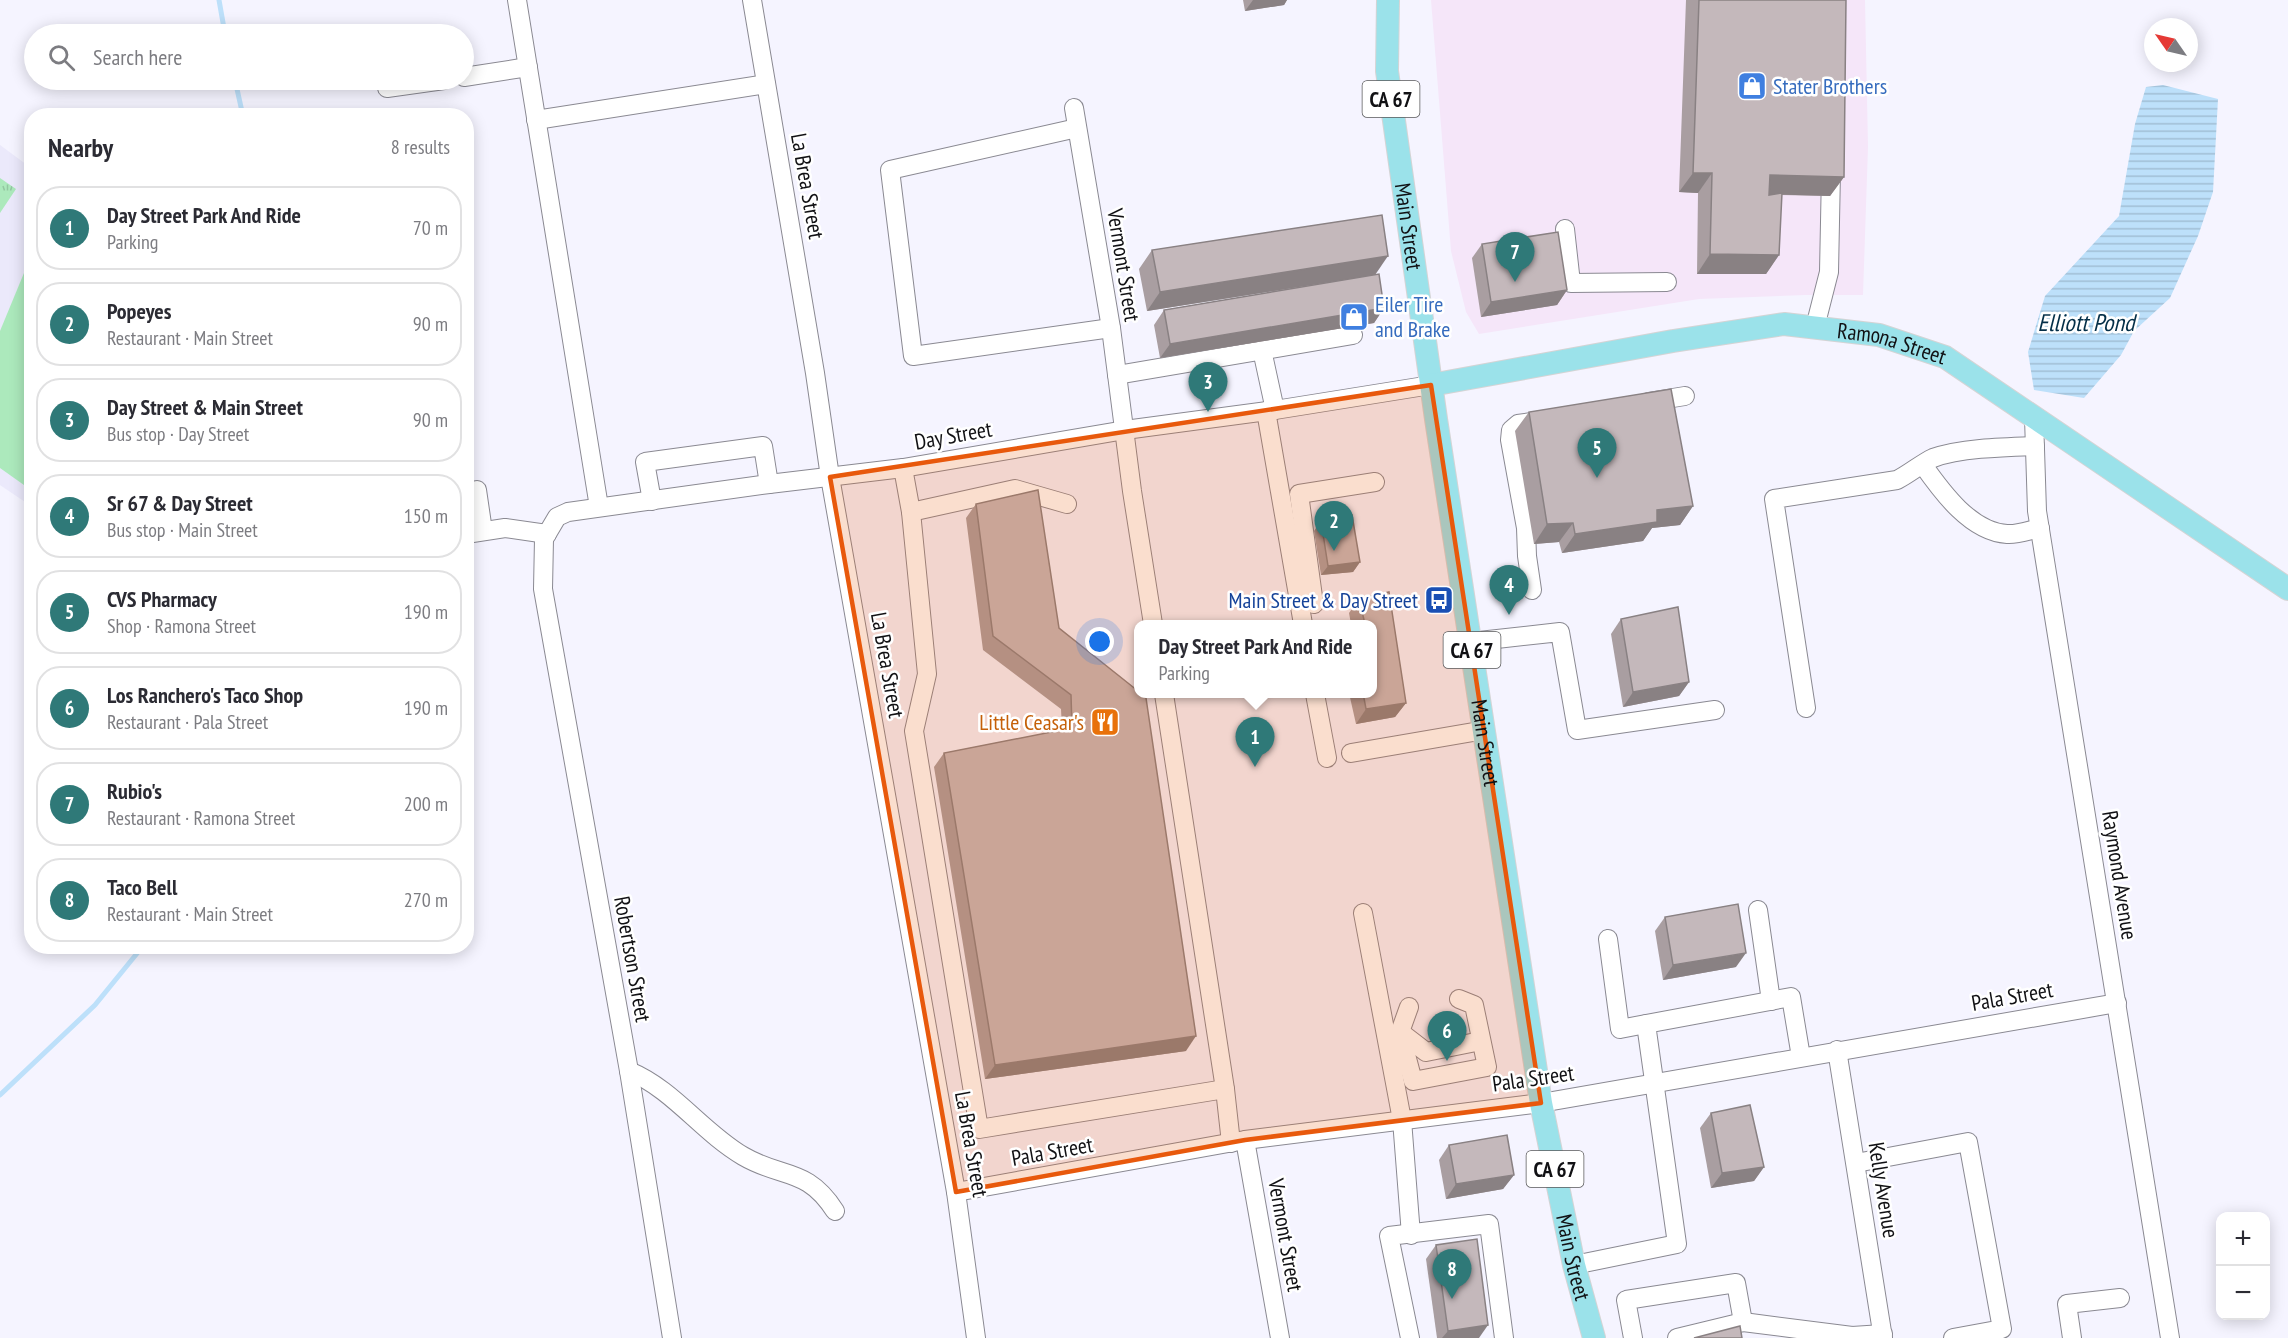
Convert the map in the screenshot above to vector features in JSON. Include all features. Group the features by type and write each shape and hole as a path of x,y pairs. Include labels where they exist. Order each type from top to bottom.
{"main road":[{"name":"Main Street","path":"1388,0 1387,71 1470,642 1541,1103 1574,1264 1594,1338"},
{"name":"Ramona Street","path":"1431,385 1784,324 1879,335 1945,357 2288,589"}],"street":[{"path":"518,0 598,507"},
{"name":"La Brea Street","path":"752,0 815,373 830,477 956,1192 976,1338"},
{"path":"474,75 528,67"},
{"path":"536,120 766,84"},
{"name":"Vermont Street","path":"1074,108 1118,375 1152,620"},
{"path":"1077,128 890,170 913,356 1110,328"},
{"path":"1815,327 1829,272 1832,154"},
{"path":"1565,230 1571,283 1667,282"},
{"path":"1118,375 1353,335"},
{"path":"1262,350 1302,620"},
{"name":"Day Street","path":"547,534 558,517 568,512 903,468 1125,430 1270,411 1431,385"},
{"path":"1629,405 1684,396"},
{"path":"1532,590 1526,528 1510,440 1511,430 1518,424 1562,417"},
{"name":"Raymond Avenue","path":"2034,418 2037,511 2170,1338"},
{"path":"652,501 645,462 763,446 769,484"},
{"path":"1806,708 1773,500 1897,480 1931,459 1945,455 1996,448 2035,446"},
{"path":"1923,465 1937,484 1976,522 1993,532 2009,535 2040,528"},
{"path":"903,468 911,513 927,674 914,731 979,1129 1225,1089"},
{"path":"1314,604 1299,494 1375,482"},
{"path":"911,513 1015,489 1067,504"},
{"path":"474,491 477,490 475,532 505,528 547,534"},
{"name":"Robertson Street","path":"547,534 544,539 543,589 629,1071 672,1338"},
{"path":"1470,642 1560,632 1577,730 1714,710"},
{"name":"Vermont Street","path":"1165,698 1225,1089 1280,1338"},
{"path":"1316,698 1327,758"},
{"path":"1351,753 1485,730"},
{"path":"1758,910 1771,1001"},
{"path":"1363,913 1402,1120 1411,1235"},
{"path":"1608,939 1620,1029 1791,997 1801,1057"},
{"path":"1409,1007 1400,1032 1413,1081 1486,1067 1474,1005 1459,999"},
{"name":"Pala Street","path":"956,1192 1238,1142 1541,1103 2116,1003"},
{"path":"1574,1264 1677,1244 1646,1024"},
{"path":"1400,1032 1426,1052 1481,1041"},
{"name":"Kelly Avenue","path":"1837,1050 1883,1336"},
{"path":"629,1071 639,1075 663,1092 745,1158 805,1179 820,1190 835,1211"},
{"path":"1856,1163 1968,1142 2002,1329 1953,1338"},
{"path":"1410,1338 1389,1236 1489,1224 1504,1338"},
{"path":"1633,1338 1626,1300 1736,1283 1743,1322"},
{"path":"2072,1338 2067,1305 2120,1298"},
{"path":"1677,1338 1743,1322 1852,1336 1883,1336"}],"highlighted area":[{"path":"1431,385 1541,1103 1245,1140 956,1192 830,477"}],"shaded area":[{"path":"1431,0 1865,0 1868,147 1863,295 1699,299 1479,334 1466,312 1451,251"},
{"path":"0,145 24,163 24,501 0,485"}],"green space":[{"path":"0,178 16,189 0,213"},
{"path":"24,273 24,485 0,468 0,331"}],"water":[{"name":"Elliott Pond","path":"2163,85 2218,99 2213,192 2198,236 2170,298 2134,331 2121,355 2084,398 2034,390 2028,352 2045,296 2119,216 2135,124 2146,87"}],"building":[{"path":"1699,0 1846,0 1844,177 1770,175 1769,195 1782,193 1779,255 1710,254 1712,173 1693,173"},
{"path":"1382,215 1388,256 1160,292 1152,250"},
{"path":"1558,232 1567,290 1491,302 1482,244"},
{"path":"1379,274 1384,308 1170,344 1164,310"},
{"path":"1671,389 1693,506 1657,510 1657,522 1575,534 1573,523 1547,524 1529,412"},
{"path":"1038,490 1059,628 1134,688 1134,698 1146,698 1196,1036 995,1065 944,753 1072,728 1071,695 993,636 976,504"},
{"path":"1352,515 1360,562 1328,566 1321,521"},
{"path":"1389,592 1406,703 1366,709 1364,698 1377,698 1377,620 1364,620 1359,599"},
{"path":"1678,607 1689,682 1633,692 1621,619"},
{"path":"1738,904 1746,953 1673,965 1665,917"},
{"path":"1750,1105 1764,1167 1722,1173 1711,1113"},
{"path":"1507,1135 1514,1175 1456,1184 1449,1145"},
{"path":"1477,1239 1488,1325 1448,1331 1436,1245"},
{"path":"1740,1326 1742,1338 1694,1338"}],"waterway":[{"path":"219,0 223,24"},
{"path":"237,90 241,108"},
{"path":"0,1095 95,1005 136,954"}],"place":[{"name":"Stater Brothers","path":"1752,86"},
{"name":"Rubio's","path":"1515,282"},
{"name":"Eiler Tire and Brake","path":"1354,317"},
{"name":"Day Street & Main Street","path":"1208,412"},
{"name":"CVS Pharmacy","path":"1597,478"},
{"name":"Popeyes","path":"1334,551"},
{"name":"Main Street & Day Street","path":"1439,600"},
{"name":"Sr 67 & Day Street","path":"1509,615"},
{"name":"Little Ceasar's","path":"1105,722"},
{"name":"Day Street Park And Ride","path":"1255,767"},
{"name":"Los Ranchero's Taco Shop","path":"1447,1061"},
{"name":"Taco Bell","path":"1452,1299"}]}
